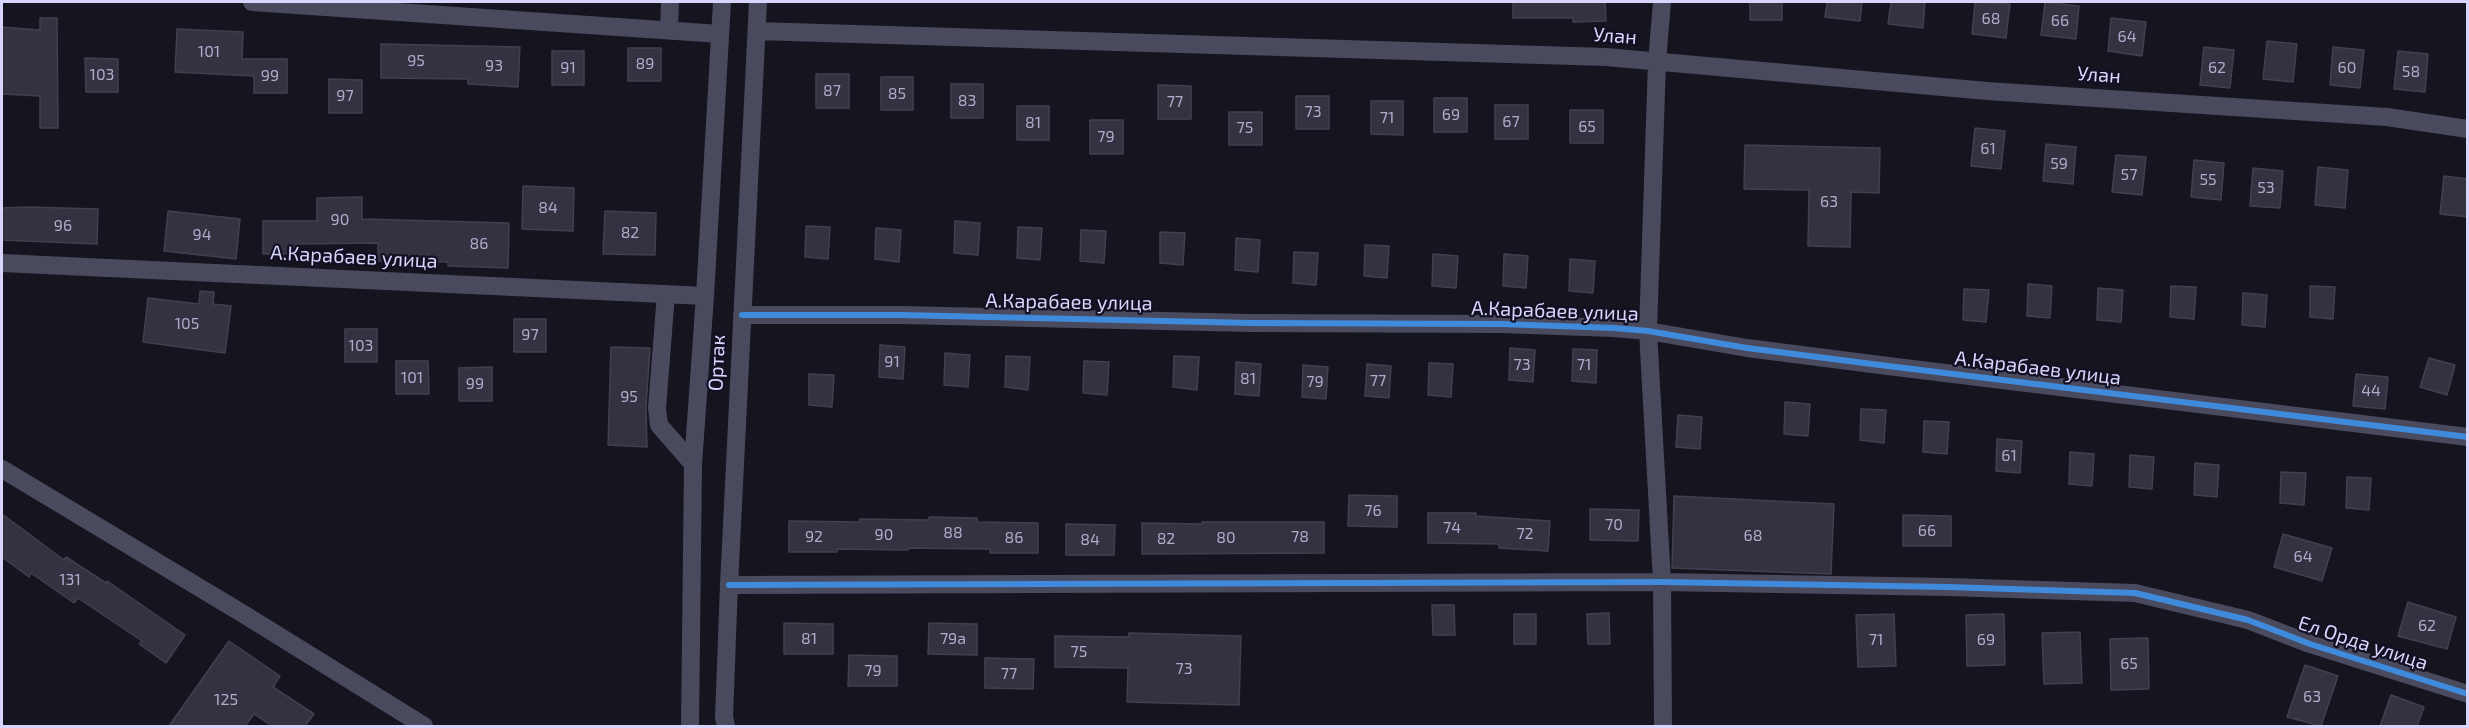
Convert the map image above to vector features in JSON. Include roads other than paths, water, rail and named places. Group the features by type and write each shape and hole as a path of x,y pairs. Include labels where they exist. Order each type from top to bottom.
{"street":[{"path":"252,2 720,34"},
{"path":"669,30 670,2"},
{"name":"Ортак","path":"690,726 693,464 722,2"},
{"name":"Ортак","path":"726,726 724,717 729,585 758,2"},
{"path":"1662,2 1657,62 1648,331 1662,582 1663,726"},
{"name":"Улан","path":"757,31 1293,45 1606,57 1987,91 2387,117 2468,129"},
{"name":"А.Карабаев улица","path":"2,263 705,296"},
{"path":"666,294 657,408 659,425 693,464"},
{"name":"А.Карабаев улица","path":"742,315 901,315 1251,323 1501,324 1648,331 1748,348 2468,437"},
{"path":"2,469 424,726"},
{"name":"Ел Орда улица","path":"729,585 1662,582 2135,593 2248,620 2310,644 2468,694"}]}
